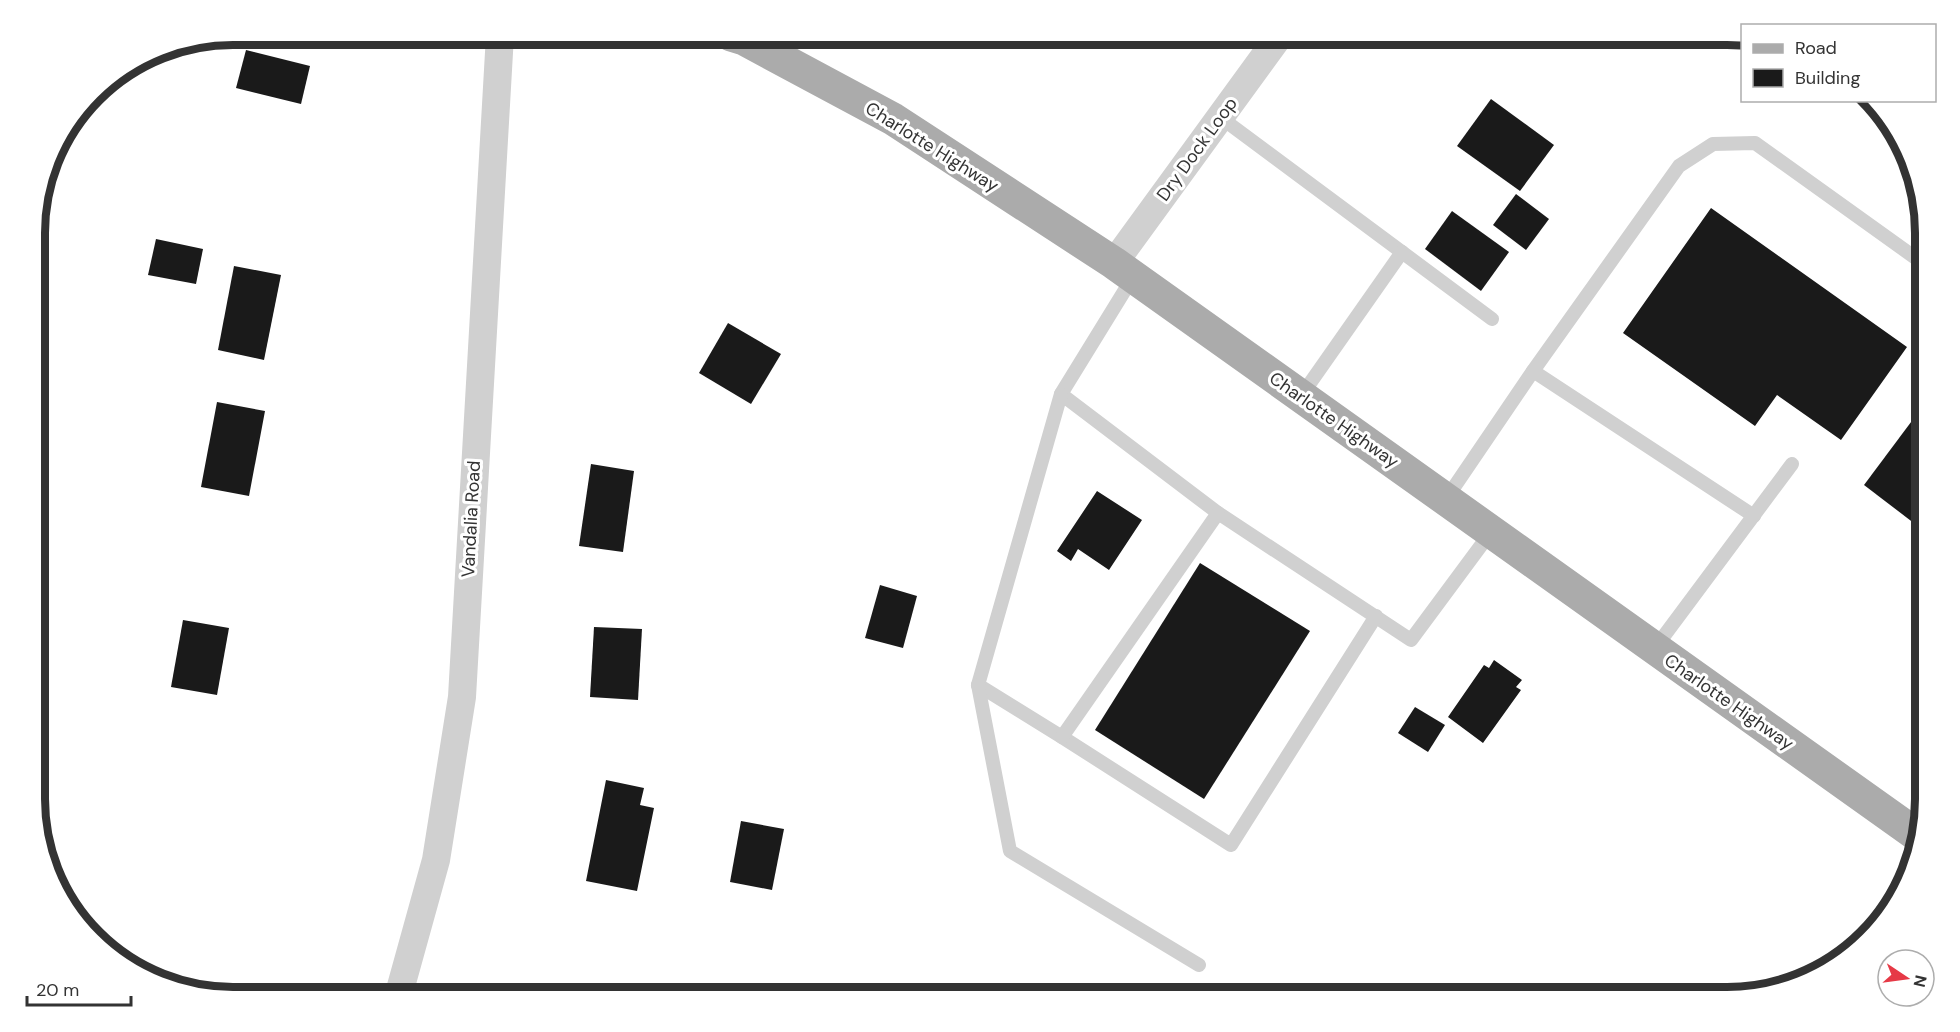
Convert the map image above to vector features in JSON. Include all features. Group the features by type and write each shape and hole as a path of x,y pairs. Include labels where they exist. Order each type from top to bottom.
{"main road":[{"name":"Charlotte Highway","path":"755,45 893,119 1124,270 1654,650 1912,831"}],"street":[{"name":"Vandalia Road","path":"401,987 436,860 462,697 499,45"},
{"name":"Dry Dock Loop","path":"1124,270 1220,117 1273,45"}],"lane":[{"path":"1220,117 1492,319"},
{"path":"1446,499 1533,371 1679,166 1713,144 1755,142 1915,258"},
{"path":"1300,396 1402,252"},
{"path":"1124,270 1061,394 978,685 1010,851 1199,965"},
{"path":"1533,371 1754,516"},
{"path":"1061,394 1218,513 1411,640 1491,532"},
{"path":"1654,650 1792,464"},
{"path":"1062,737 1218,513"},
{"path":"978,685 1231,845 1376,616"}],"building":[{"path":"246,50 310,66 301,104 236,88"},
{"path":"1491,99 1554,145 1520,191 1457,146"},
{"path":"1516,194 1549,219 1526,250 1493,225"},
{"path":"1711,208 1907,347 1841,440 1777,395 1755,426 1623,333"},
{"path":"1452,211 1509,252 1481,291 1425,249"},
{"path":"156,239 203,249 196,284 148,275"},
{"path":"234,266 281,275 264,360 218,350"},
{"path":"728,323 781,354 751,404 699,373"},
{"path":"217,402 265,411 249,496 201,487"},
{"path":"1915,417 1915,524 1864,485"},
{"path":"591,464 634,471 623,552 579,546"},
{"path":"1097,491 1142,520 1109,570 1078,549 1071,561 1057,551"},
{"path":"1200,563 1310,631 1204,799 1095,730"},
{"path":"880,585 917,596 903,648 865,638"},
{"path":"183,620 229,628 217,695 171,687"},
{"path":"594,627 642,629 638,700 590,697"},
{"path":"1494,660 1522,680 1516,687 1521,690 1483,743 1448,717 1484,665 1489,668"},
{"path":"1415,707 1445,725 1428,752 1398,733"},
{"path":"606,780 644,788 640,805 654,808 637,891 586,881"},
{"path":"741,821 784,829 772,890 730,882"}]}
